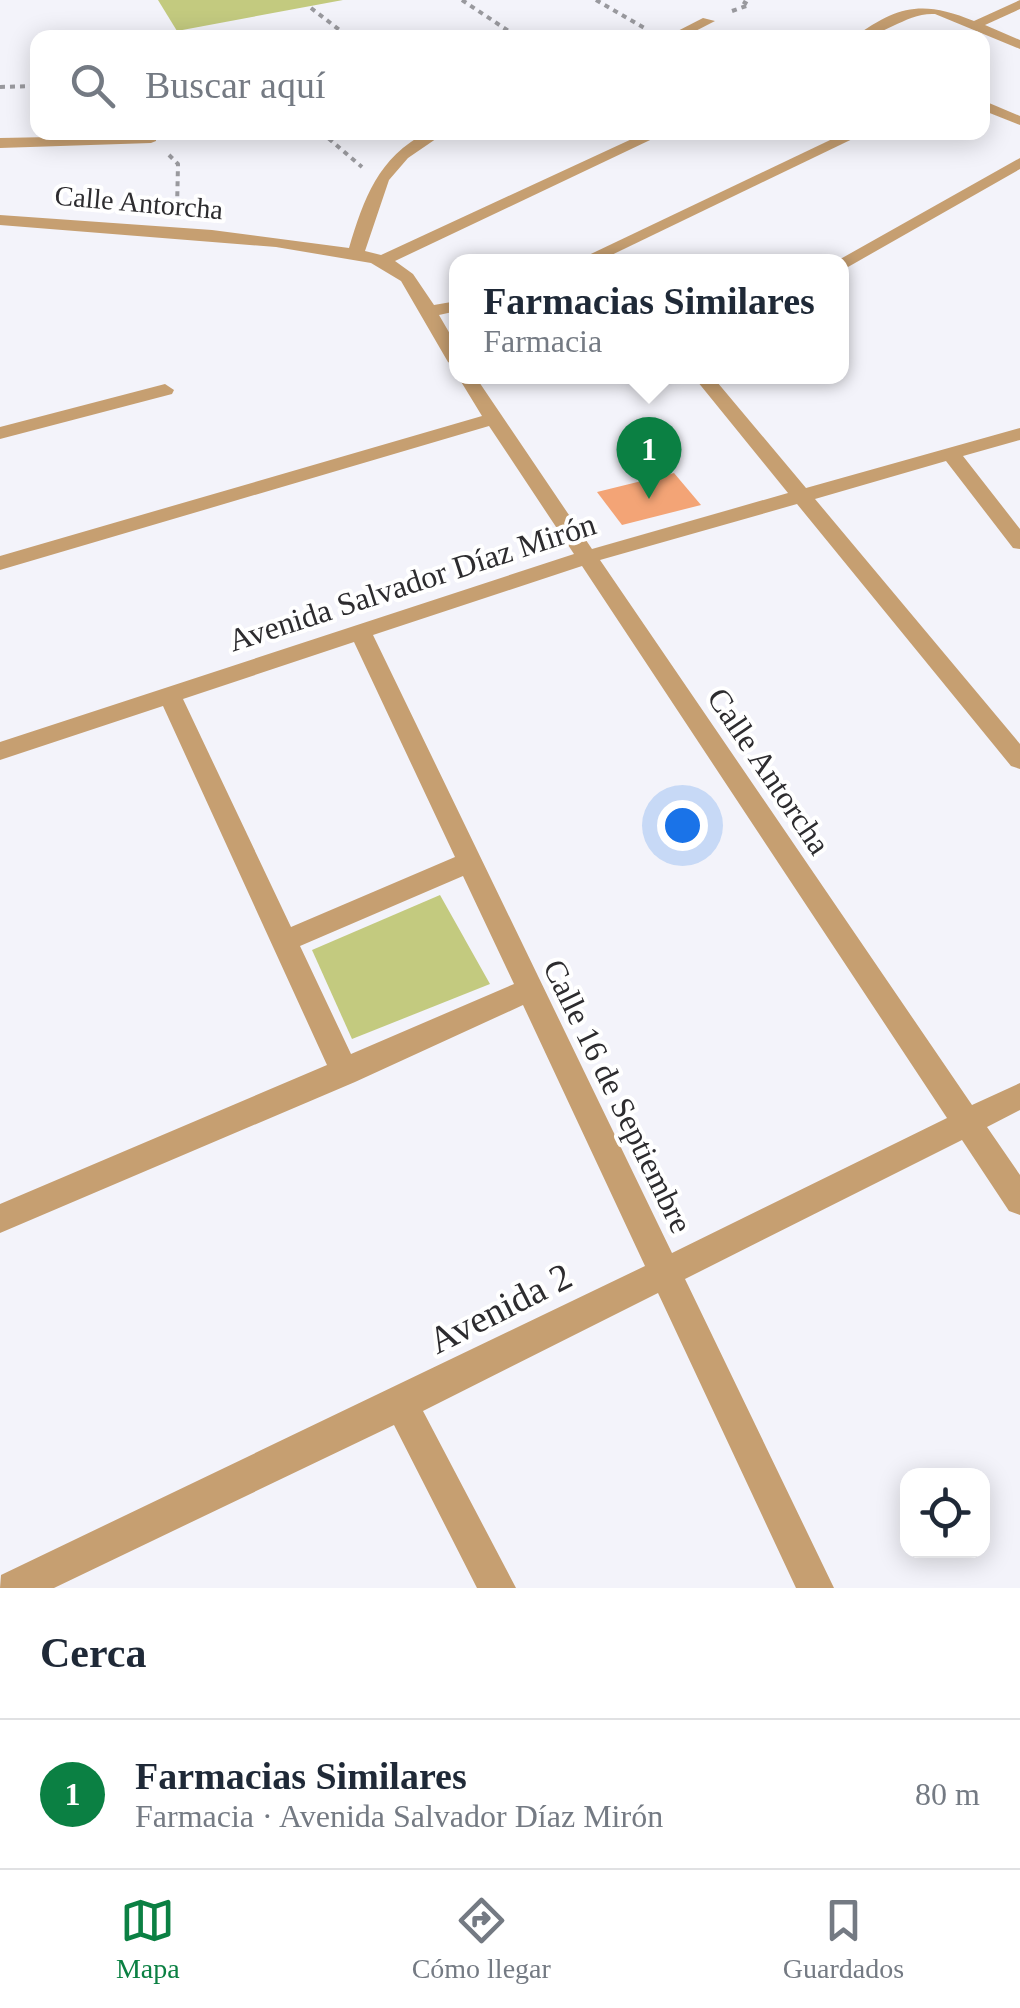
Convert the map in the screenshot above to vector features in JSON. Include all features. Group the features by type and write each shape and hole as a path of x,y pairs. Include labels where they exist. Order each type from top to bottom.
{"street":[{"path":"974,25 1020,4"},
{"path":"875,30 921,9 937,10 986,30"},
{"path":"688,30 708,21"},
{"path":"990,32 1020,45"},
{"path":"990,108 1020,121"},
{"path":"0,143 91,140"},
{"path":"356,252 377,179 406,148 422,140"},
{"path":"384,260 643,140"},
{"path":"599,254 843,140"},
{"path":"849,259 1020,163"},
{"name":"Calle Antorcha","path":"0,220 356,252 384,260"},
{"path":"384,260 403,272 449,351"},
{"path":"425,312 449,307"},
{"name":"Calle Antorcha","path":"470,384 1020,1201"},
{"path":"709,384 1020,760"},
{"path":"0,433 165,390"},
{"path":"0,562 492,419"},
{"name":"Avenida Salvador Díaz Mirón","path":"0,751 587,558 1020,434"},
{"path":"952,454 1020,543"},
{"name":"Calle 16 de Septiembre","path":"361,632 467,863 815,1588"},
{"path":"170,696 345,1073"},
{"path":"283,942 467,863"},
{"path":"0,1220 528,991"},
{"name":"Avenida 2","path":"14,1588 402,1404 965,1120 1020,1096"},
{"path":"402,1404 497,1588"}],"path":[{"path":"462,0 507,30"},
{"path":"596,0 647,30"},
{"path":"311,8 340,30"},
{"path":"0,87 30,86"},
{"path":"153,140 178,164 176,235"},
{"path":"331,140 377,179"}],"green space":[{"path":"158,0 343,0 182,30 176,30"},
{"path":"440,895 490,984 352,1039 312,950"}],"building":[{"path":"674,473 701,505 622,525 597,492"}],"place":[{"name":"Farmacias Similares","path":"649,499"}]}
